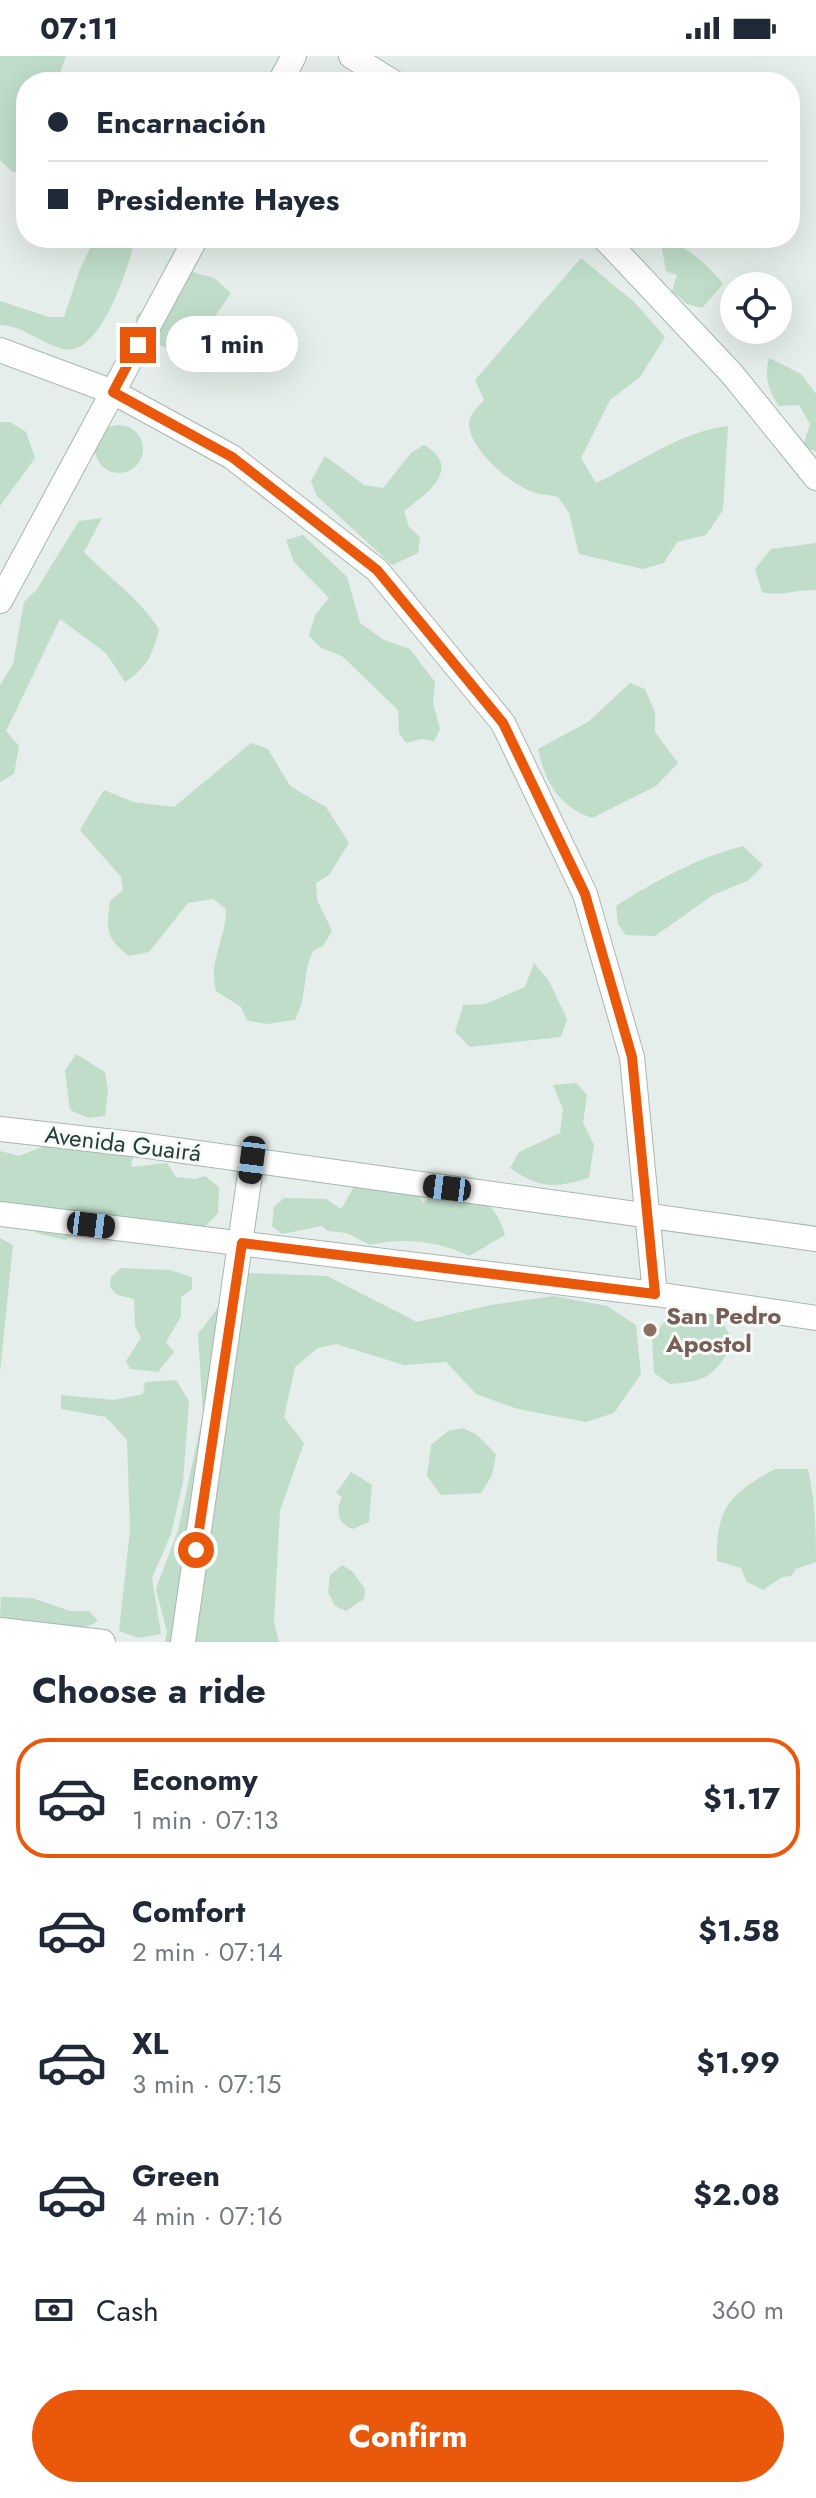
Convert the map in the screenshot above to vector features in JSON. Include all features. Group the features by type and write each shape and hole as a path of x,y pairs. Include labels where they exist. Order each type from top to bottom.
{"street":[{"path":"351,56 377,72"},
{"path":"0,601 191,248"},
{"path":"613,248 732,374 816,478"},
{"path":"0,350 113,392 232,457 377,570 503,723 585,894 632,1057 655,1294"},
{"name":"Avenida Guairá","path":"0,1129 647,1213 816,1239"},
{"path":"183,1642 252,1160"},
{"path":"0,1214 655,1294 816,1318"},
{"path":"0,1630 103,1642"}],"green space":[{"path":"0,56 66,56 60,72 16,72 16,173 0,160"},
{"path":"90,248 132,248 110,310 88,340 76,348 63,349 17,328 0,325 0,301 49,317 64,317"},
{"path":"662,248 683,248 694,255 720,280 720,287 702,308 687,304 672,291 677,275 666,271"},
{"path":"581,258 634,302 665,337 640,377 610,400 581,458 596,483 676,441 728,426 723,510 706,535 677,542 664,563 643,569 579,554 569,513 558,497 533,492 504,475 477,446 469,426 472,415 484,400 475,380"},
{"path":"192,272 214,278 231,293 204,332 172,336 169,349 146,340 140,332 136,316"},
{"path":"769,358 801,374 816,394 816,452 803,446 810,424 799,405 779,406 772,394 767,377"},
{"path":"0,422 10,422 26,432 35,458 0,506"},
{"path":"119,425 136,432 143,449 136,466 119,473 102,466 95,449 102,432"},
{"path":"424,445 436,454 441,463 441,472 431,489 404,511 409,527 420,537 418,553 392,565 317,496 311,481 325,456 364,485 383,488 411,453"},
{"path":"102,518 84,552 151,618 159,629 154,646 144,666 125,682 106,653 60,619 6,731 19,746 14,774 0,782 0,685 13,664 24,602 37,589 79,521"},
{"path":"303,535 347,577 360,623 384,640 410,649 435,682 433,703 440,729 434,741 421,739 406,743 399,733 398,710 342,656 321,648 309,636 315,615 329,598 294,562 286,540"},
{"path":"816,543 816,590 776,594 762,592 755,569 771,549"},
{"path":"630,683 645,689 655,712 655,732 678,763 656,786 592,818 571,807 555,792 538,749 588,722"},
{"path":"251,743 268,749 290,786 326,807 349,843 329,875 316,883 317,900 332,931 323,946 314,950 310,958 295,1020 266,1024 247,1020 241,1007 216,991 214,969 226,909 213,899 188,903 149,952 129,956 116,944 109,933 108,919 110,901 123,890 121,877 80,830 104,790 133,802 174,807"},
{"path":"743,846 763,865 749,880 713,895 655,936 626,935 618,924 616,906 694,863"},
{"path":"534,963 549,981 567,1019 561,1037 470,1047 455,1032 463,1005 485,1004 525,987"},
{"path":"76,1054 105,1072 108,1091 105,1116 88,1118 70,1110 65,1071"},
{"path":"576,1083 587,1095 583,1123 594,1145 589,1178 548,1185 530,1180 510,1168 519,1152 560,1133 563,1109 553,1085"},
{"path":"47,1145 134,1150 131,1167 167,1163 176,1177 195,1179 205,1176 219,1187 218,1213 201,1231 75,1235 65,1240 40,1234 0,1214 0,1151 19,1156"},
{"path":"378,1174 418,1195 423,1203 435,1193 480,1200 494,1211 505,1235 469,1256 421,1242 395,1241 370,1245 347,1233 328,1231 322,1226 282,1234 272,1226 274,1207 284,1198 326,1199 341,1209 354,1187"},
{"path":"0,1238 13,1245 0,1372"},
{"path":"121,1268 170,1270 192,1277 192,1289 181,1297 181,1316 166,1342 174,1352 158,1372 130,1369 126,1361 141,1338 135,1326 134,1299 117,1295 110,1287 111,1277"},
{"path":"244,1273 327,1276 417,1322 491,1305 554,1296 607,1306 636,1325 641,1374 614,1413 586,1422 518,1409 476,1394 446,1362 404,1365 336,1344 318,1348 295,1367 284,1417 304,1443 280,1510 274,1622 279,1642 165,1642 167,1632 156,1589 178,1530 203,1414 198,1334"},
{"path":"691,1311 718,1320 733,1344 720,1364 708,1375 670,1384 654,1373 652,1338 668,1317"},
{"path":"176,1380 189,1401 183,1482 171,1534 152,1578 161,1634 139,1638 119,1631 130,1530 127,1440 106,1417 61,1409 61,1395 114,1400 143,1394 145,1382"},
{"path":"463,1428 477,1435 496,1454 492,1475 481,1493 441,1495 427,1476 431,1445 448,1431"},
{"path":"775,1469 808,1469 815,1515 816,1562 796,1569 791,1576 782,1577 763,1590 747,1582 741,1568 717,1561 717,1543 719,1527 729,1504 747,1486"},
{"path":"351,1472 372,1485 369,1522 353,1529 341,1521 338,1512 342,1497 336,1493"},
{"path":"342,1565 352,1571 365,1589 364,1599 346,1611 335,1606 328,1592 330,1575"},
{"path":"1,1597 32,1598 70,1611 89,1611 98,1621 90,1626 65,1627 0,1617"}],"place":[{"name":"San Pedro Apostol","path":"650,1330"}],"route":[{"path":"138,345 113,392 232,457 377,570 503,723 585,894 632,1057 655,1294 242,1243 196,1550"}]}
